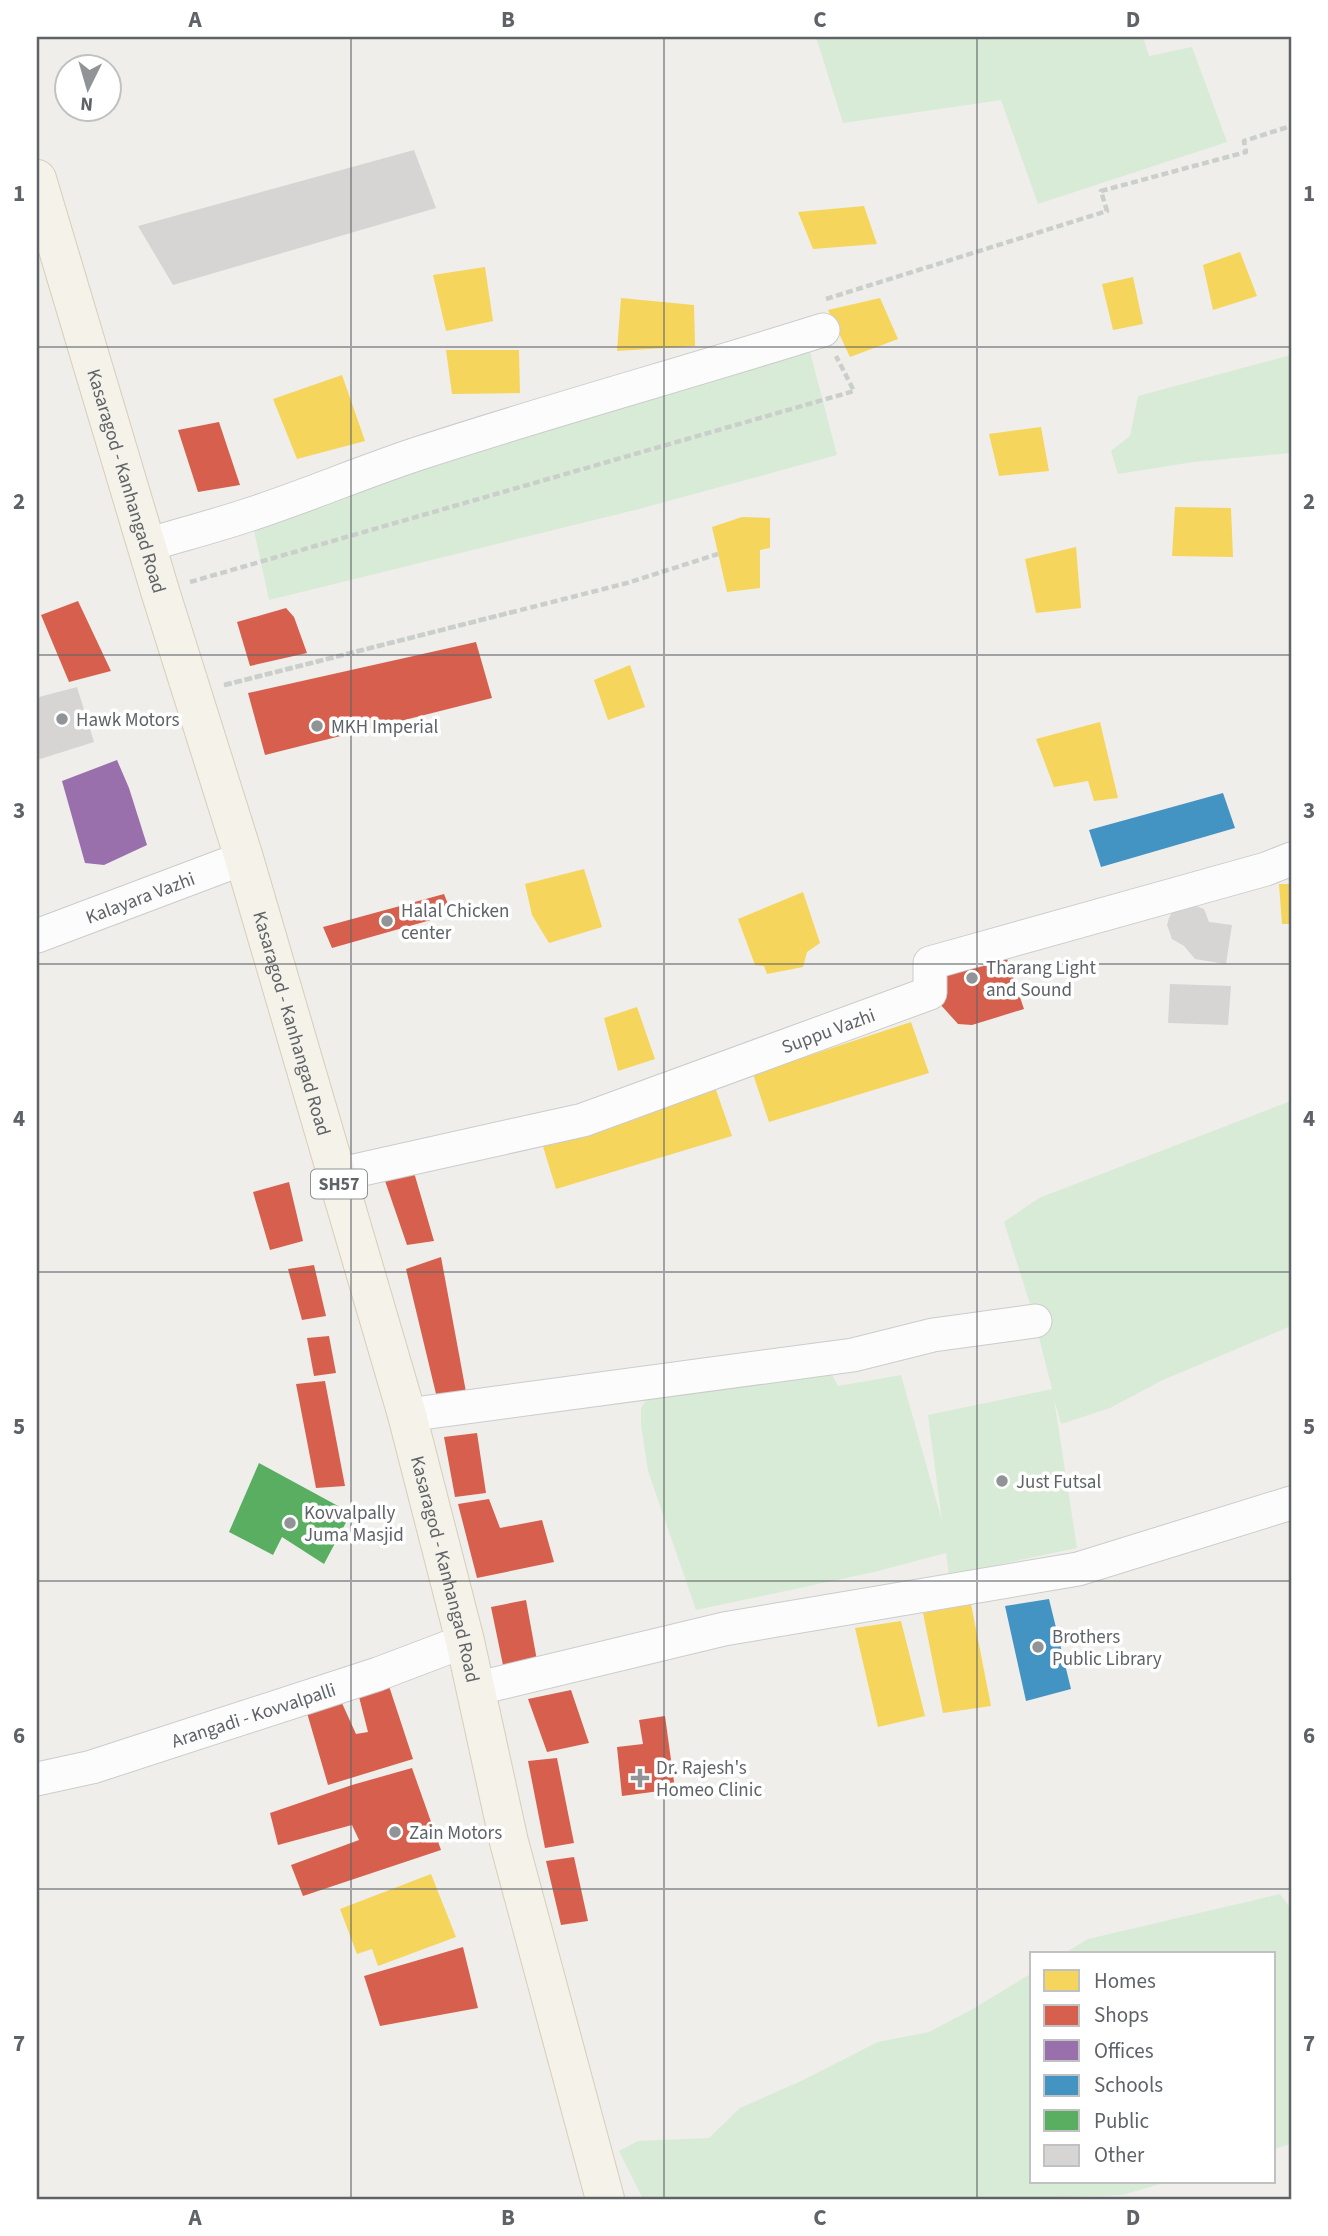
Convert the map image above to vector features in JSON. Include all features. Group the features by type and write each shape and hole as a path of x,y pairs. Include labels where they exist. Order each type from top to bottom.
{"main road":[{"name":"Kasaragod - Kanhangad Road","path":"37,179 244,858 407,1415 465,1642 509,1842 605,2199"}],"street":[{"path":"147,545 249,514 444,445 823,330"},
{"name":"Kalayara Vazhi","path":"37,936 244,858"},
{"name":"Suppu Vazhi","path":"336,1175 583,1120 930,993 930,963 1266,869 1291,859"},
{"path":"407,1415 853,1355 933,1335 1035,1321"},
{"path":"475,1689 724,1629 1078,1569 1291,1503"},
{"name":"Arangadi - Kovvalpalli","path":"37,1779 92,1767 378,1674 465,1642"}],"path":[{"path":"194,693 627,583 718,554"}],"green space":[{"path":"816,37 1143,37 1149,56 1192,47 1227,142 1038,204 1001,100 843,123"},
{"path":"808,344 837,455 639,509 269,600 252,521"},
{"path":"1291,355 1291,453 1193,462 1118,474 1111,451 1130,436 1138,396"},
{"path":"1291,1101 1291,1326 1163,1380 1110,1408 1061,1424 1054,1399 1077,1548 949,1575 946,1553 874,1572 696,1610 648,1471 641,1408 653,1390 828,1367 838,1386 901,1375 942,1521 928,1415 1052,1389 1032,1310 1004,1222 1039,1198"},
{"path":"1280,1894 1291,1909 1291,2144 1276,2148 1276,1952 1066,1952 1088,1939"},
{"path":"1030,1974 1030,2184 1160,2184 1122,2195 977,2199 643,2199 619,2151 638,2141 709,2138 740,2108 878,2042 929,2032"}],"building: Homes":[{"path":"864,206 877,244 813,249 798,212"},
{"path":"1240,252 1257,296 1213,310 1203,265"},
{"path":"485,267 493,321 446,331 433,275"},
{"path":"1133,277 1143,324 1113,330 1102,284"},
{"path":"621,298 694,305 695,346 617,351"},
{"path":"880,298 898,339 850,357 828,310"},
{"path":"446,350 519,350 520,393 452,394"},
{"path":"342,375 365,441 297,459 273,399"},
{"path":"1041,427 1049,471 999,476 989,434"},
{"path":"1175,507 1231,508 1233,557 1172,556"},
{"path":"742,517 770,518 770,548 760,550 760,588 727,592 712,527"},
{"path":"1076,547 1081,608 1036,613 1025,559"},
{"path":"630,665 645,707 608,720 594,680"},
{"path":"1100,722 1118,798 1094,801 1088,781 1054,787 1036,739"},
{"path":"584,869 602,927 549,943 532,915 525,884"},
{"path":"1279,884 1291,884 1291,924 1282,924"},
{"path":"803,892 820,943 807,952 803,967 767,974 764,966 755,965 738,919"},
{"path":"637,1007 655,1059 618,1071 604,1018"},
{"path":"911,1022 929,1073 769,1122 753,1074"},
{"path":"715,1087 732,1136 556,1189 541,1140"},
{"path":"971,1604 991,1706 943,1713 923,1613"},
{"path":"901,1621 925,1716 878,1727 855,1628"},
{"path":"431,1874 456,1937 378,1966 372,1949 357,1954 340,1909"}],"building: Shops":[{"path":"219,422 240,485 198,492 178,430"},
{"path":"78,601 111,671 69,682 41,615"},
{"path":"286,608 294,617 307,653 250,666 237,622"},
{"name":"MKH Imperial","path":"476,642 492,698 265,755 248,693"},
{"name":"Halal Chicken center","path":"444,894 452,914 332,948 323,927"},
{"name":"Tharang Light and Sound","path":"1004,950 1024,1009 972,1025 958,1024 930,993 930,963"},
{"path":"413,1169 434,1241 407,1245 384,1178"},
{"path":"289,1182 303,1241 270,1250 253,1192"},
{"path":"441,1257 466,1392 437,1398 406,1269"},
{"path":"314,1265 326,1316 302,1320 288,1269"},
{"path":"329,1336 336,1373 314,1376 307,1338"},
{"path":"325,1381 345,1486 316,1488 296,1384"},
{"path":"477,1433 486,1493 455,1497 444,1437"},
{"path":"489,1499 500,1528 542,1520 554,1562 477,1578 458,1504"},
{"path":"526,1600 538,1666 505,1675 491,1607"},
{"path":"388,1683 413,1759 328,1785 307,1713 341,1701 356,1734 368,1732 358,1693"},
{"path":"571,1690 589,1743 547,1752 528,1699"},
{"path":"665,1716 675,1789 622,1796 617,1747 643,1744 639,1720"},
{"path":"557,1758 574,1843 545,1848 528,1761"},
{"name":"Zain Motors","path":"412,1768 441,1850 303,1896 291,1865 359,1840 352,1825 278,1845 270,1813"},
{"path":"574,1857 588,1921 561,1925 546,1861"},
{"path":"463,1947 478,2008 380,2026 364,1976"}],"building: Offices":[{"path":"117,760 147,845 104,865 85,863 62,781"}],"building: Schools":[{"path":"1223,793 1235,828 1101,867 1089,830"},
{"name":"Brothers Public Library","path":"1049,1599 1071,1689 1026,1701 1005,1606"}],"building: Public":[{"name":"Kovvalpally Juma Masjid","path":"259,1463 351,1513 324,1564 282,1537 273,1555 229,1532"}],"building: Other":[{"path":"414,150 436,208 173,285 138,226"},
{"name":"Hawk Motors","path":"77,687 94,742 37,760 37,696"},
{"path":"1191,904 1204,909 1209,922 1232,925 1226,964 1195,959 1184,946 1172,939 1167,925 1172,912"},
{"path":"1170,984 1231,986 1228,1025 1168,1023"}],"place":[{"name":"Hawk Motors","path":"62,719"},
{"name":"MKH Imperial","path":"317,726"},
{"name":"Halal Chicken center","path":"387,921"},
{"name":"Tharang Light and Sound","path":"972,978"},
{"name":"Just Futsal","path":"1002,1481"},
{"name":"Kovvalpally Juma Masjid","path":"290,1523"},
{"name":"Brothers Public Library","path":"1038,1647"},
{"name":"Dr. Rajesh's Homeo Clinic","path":"640,1778"},
{"name":"Zain Motors","path":"395,1832"}]}
